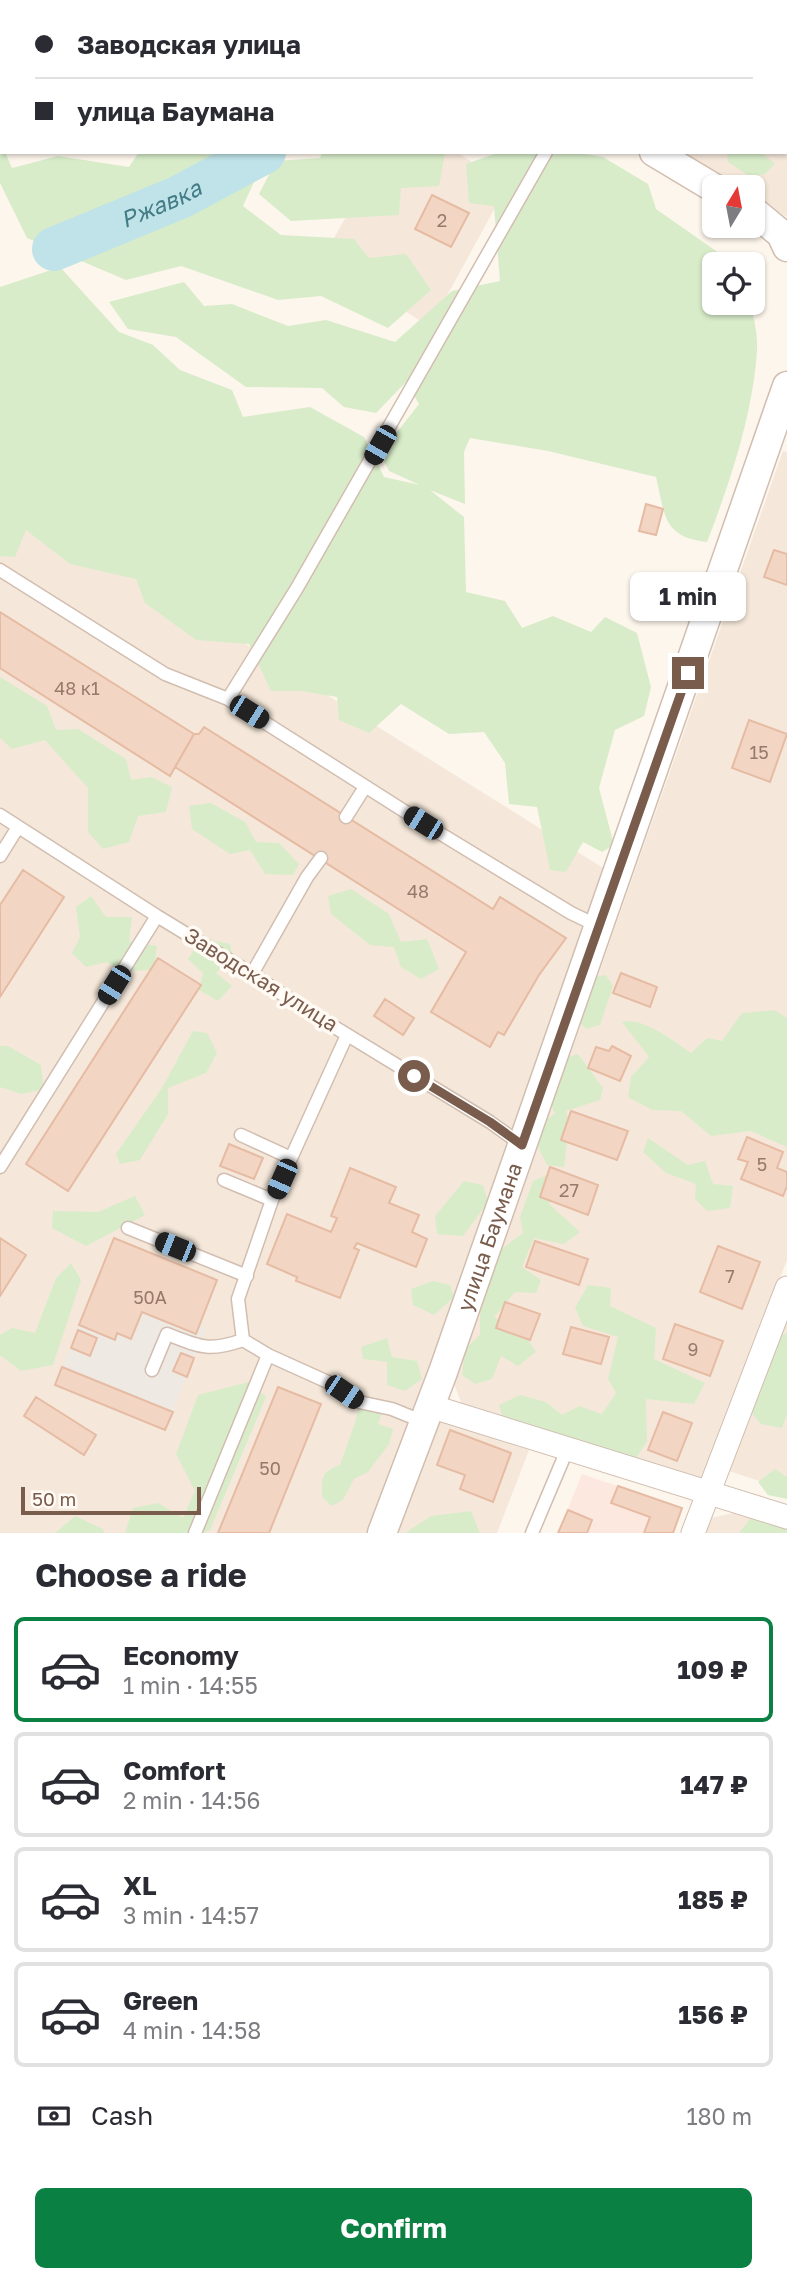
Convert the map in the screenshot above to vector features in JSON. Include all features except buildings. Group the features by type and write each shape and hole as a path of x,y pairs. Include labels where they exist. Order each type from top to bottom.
{"street":[{"path":"657,154 702,181"},
{"path":"765,221 781,234 787,247"},
{"name":"улица Баумана","path":"382,1533 522,1145 787,386"},
{"path":"693,1533 787,1288"},
{"path":"427,1414 567,1450 787,1517"}],"lane":[{"path":"228,699 297,589 545,154"},
{"path":"0,570 165,674 228,699 570,914 597,926"},
{"path":"346,817 365,787"},
{"name":"Заводская улица","path":"0,815 157,916 490,1122 522,1145"},
{"path":"0,856 18,827"},
{"path":"253,974 307,877 321,858"},
{"path":"0,1167 157,916"},
{"path":"243,1340 238,1299 272,1200 347,1035"},
{"path":"241,1135 291,1158"},
{"path":"224,1180 272,1200"},
{"path":"128,1228 247,1276"},
{"path":"152,1370 167,1334 199,1347 219,1348 243,1340 268,1355 330,1383 359,1402 427,1414"},
{"path":"195,1533 268,1355"},
{"path":"532,1533 567,1450"}],"shaded area":[{"path":"382,154 459,154 508,184 430,327 322,259"},
{"path":"684,154 787,154 787,217 765,203 765,175 718,175"},
{"path":"783,451 787,452 787,1260 701,1481 463,1407 454,1384"},
{"path":"0,490 608,871 500,1187 368,1533 0,1533"},
{"path":"114,1238 217,1280 199,1325 206,1328 165,1430 55,1385"},
{"path":"787,1318 787,1490 729,1471"},
{"path":"439,1419 529,1450 497,1533 398,1533"},
{"path":"582,1474 682,1508 673,1533 558,1533"},
{"path":"733,1513 787,1528 787,1533 706,1533 711,1518"}],"green space":[{"path":"0,154 6,154 12,168 58,156 129,167 138,154 251,154 258,173 243,206 281,235 354,239 369,258 406,254 431,290 388,328 321,296 278,300 181,266 126,280 27,238 0,183"},
{"path":"321,154 445,154 439,186 401,188 399,215 291,221 259,194 276,161 320,158"},
{"path":"494,154 585,154 603,157 648,184 656,209 718,252 702,252 702,315 753,315 757,338 751,399 732,472 707,542 681,535 673,529 664,513 656,477 548,451 470,438 464,452 465,504 430,490 464,517 466,592 505,601 522,628 553,616 591,632 605,617 637,633 651,687 644,716 615,730 599,788 614,845 602,852 583,842 566,872 550,870 537,807 509,804 505,763 484,732 449,734 401,704 369,733 339,720 337,697 301,691 271,691 249,644 196,640 145,603 136,579 70,564 26,530 15,557 0,556 0,287 60,267 119,332 153,345 180,370 232,390 243,417 310,407 364,437 384,477 420,485 389,471 380,454 419,404 406,382 376,413 344,407 322,388 246,387 176,337 128,329 109,302 184,282 204,306 232,304 288,326 326,320 395,342 452,291 500,281 494,206 469,203 466,164"},
{"path":"727,154 762,154 775,164 765,174 748,175 728,162"},
{"path":"0,677 47,706 56,730 78,729 126,759 131,780 151,777 172,787 166,812 138,816 129,842 103,849 88,832 88,788 45,740 12,749 0,738"},
{"path":"211,803 245,822 256,842 279,843 299,864 293,875 265,874 250,850 230,854 192,829 189,806"},
{"path":"351,889 389,914 401,942 427,939 439,969 421,979 401,967 394,947 370,945 331,914 328,896"},
{"path":"91,896 106,917 132,917 129,941 157,946 154,970 122,971 107,962 86,967 72,953 80,937 76,907"},
{"path":"202,938 230,944 233,957 216,973 232,986 218,1001 199,990 203,973 188,959"},
{"path":"606,975 613,986 600,1025 586,1029 577,1019 591,978"},
{"path":"774,1010 787,1018 787,1147 751,1131 711,1136 681,1111 652,1110 628,1097 631,1077 649,1057 622,1022 631,1021 649,1026 691,1053 707,1038 722,1041 742,1013"},
{"path":"193,1031 207,1033 217,1053 206,1073 168,1088 168,1114 140,1160 120,1164 116,1154 162,1088"},
{"path":"0,1046 8,1046 41,1065 44,1089 21,1094 0,1087"},
{"path":"578,1054 603,1088 600,1100 566,1111 569,1123 564,1167 547,1165 535,1141 543,1122 555,1114 549,1100 564,1058"},
{"path":"648,1138 688,1165 705,1161 713,1184 733,1186 730,1208 707,1211 695,1199 696,1184 666,1173 643,1152"},
{"path":"547,1175 553,1188 549,1204 580,1232 564,1244 534,1238 522,1267 541,1280 536,1293 515,1292 494,1317 524,1334 536,1352 518,1366 501,1356 492,1379 475,1384 462,1375 465,1349 480,1335 480,1289 490,1258 523,1233 520,1217 533,1181"},
{"path":"464,1181 483,1185 488,1202 463,1236 437,1234 435,1216"},
{"path":"135,1196 145,1215 86,1246 52,1228 53,1211 98,1212"},
{"path":"71,1263 81,1280 53,1365 21,1371 0,1355 0,1335 12,1328 35,1333 56,1278"},
{"path":"433,1281 450,1285 454,1297 434,1315 413,1305 411,1289"},
{"path":"588,1285 611,1288 610,1306 656,1328 654,1359 705,1383 694,1404 646,1399 647,1442 631,1465 505,1425 499,1405 520,1395 546,1402 562,1415 579,1406 602,1414 616,1393 608,1379 618,1337 583,1326 575,1308"},
{"path":"787,1333 787,1414 782,1428 761,1424 746,1406 771,1340"},
{"path":"387,1338 392,1357 417,1361 422,1379 405,1391 387,1385 387,1362 363,1359 361,1347"},
{"path":"249,1382 266,1397 210,1530 203,1533 125,1533 133,1508 158,1503 183,1518 195,1491 176,1454 198,1395"},
{"path":"359,1402 382,1412 378,1424 393,1429 389,1444 368,1472 354,1479 343,1500 332,1506 322,1497 324,1476 329,1470 340,1465 356,1420"},
{"path":"775,1469 787,1477 787,1499 768,1495 758,1482"},
{"path":"760,1506 787,1513 787,1533 739,1533"},
{"path":"471,1511 480,1533 405,1533 431,1516"},
{"path":"75,1516 103,1529 104,1533 55,1533"}],"waterway":[{"name":"Ржавка","path":"54,249 180,197 260,154"}],"route":[{"path":"414,1076 490,1122 522,1145 688,673"}]}
